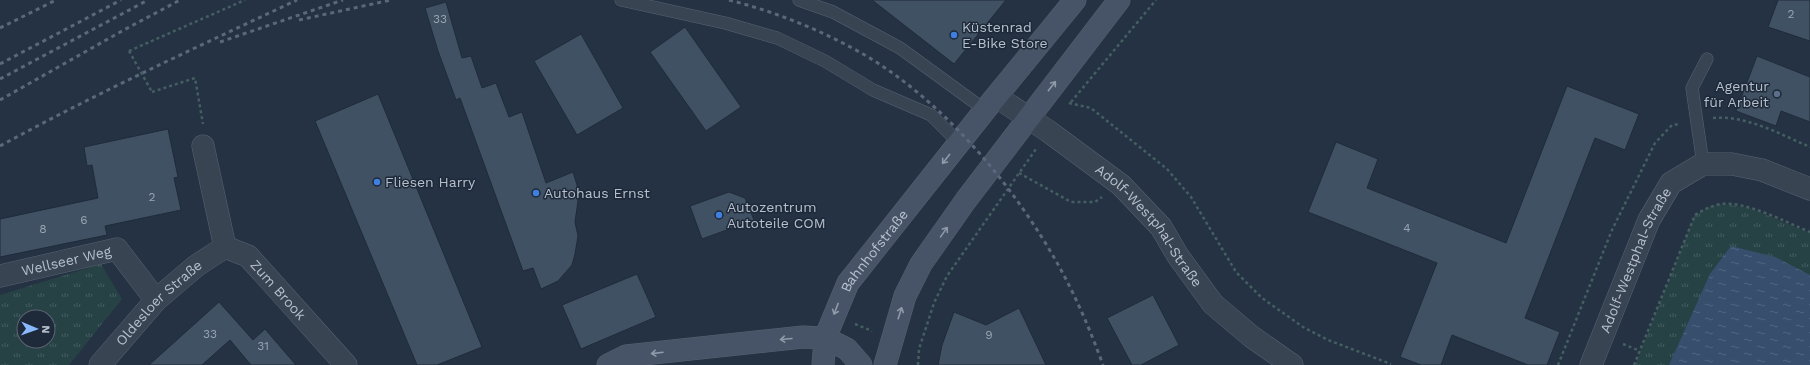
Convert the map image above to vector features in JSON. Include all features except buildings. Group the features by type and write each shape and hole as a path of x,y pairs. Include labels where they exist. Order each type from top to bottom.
{"main road":[{"name":"Bahnhofstraße","path":"823,365 825,338 848,283 1075,0"},
{"path":"886,358 905,296 921,264 966,200 1028,117 1119,0"},
{"path":"608,365 626,356 802,337 825,338 847,350 861,365"}],"street":[{"name":"Adolf-Westphal-Straße","path":"991,103 1028,117 1120,185 1161,227 1178,256 1213,304 1252,337 1292,365"},
{"path":"203,146 225,247"},
{"name":"Adolf-Westphal-Straße","path":"1591,365 1649,220 1671,183 1703,164"},
{"path":"1703,164 1732,164 1762,170 1810,189"},
{"name":"Oldesloer Straße","path":"100,365 156,300 196,266 225,247"},
{"name":"Zum Brook","path":"225,247 248,256 346,365"},
{"name":"Wellseer Weg","path":"0,276 117,249 156,300"},
{"path":"858,365 886,358"}],"lane":[{"path":"621,0 725,23 777,38 825,61 873,90 931,115 959,143"},
{"path":"799,0 833,12 900,48 991,103"},
{"path":"1703,164 1692,88 1707,59"}],"path":[{"path":"203,121 195,78 152,92 129,50 245,0"},
{"path":"918,365 919,349 934,303 947,276 1048,131 1156,0"},
{"path":"1050,88 1070,104 1091,108 1167,169 1191,197 1236,272 1262,298 1303,327 1328,340 1394,365"},
{"path":"1019,174 1072,202 1095,202 1120,185"},
{"path":"1634,365 1695,215 1709,207 1722,204 1750,208 1810,232"}],"green space":[{"path":"1722,204 1750,208 1810,233 1810,365 1635,365 1695,215 1709,207"},
{"path":"101,264 122,299 69,365 0,365 0,295"}],"water":[{"path":"1731,246 1775,257 1810,275 1810,365 1669,365 1710,274"}],"railway":[{"path":"0,28 56,0"},
{"path":"0,64 121,0"},
{"path":"0,79 148,0"},
{"path":"0,100 180,0"},
{"path":"0,146 110,89 297,0"},
{"path":"220,42 343,0"},
{"path":"299,20 391,0"},
{"path":"729,0 798,22 847,45 893,73 922,96 949,121 975,148 999,177 1022,207 1042,237 1072,292 1089,328 1103,365"}],"place":[{"name":"Küstenrad E-Bike Store","path":"954,35"},
{"name":"Agentur für Arbeit","path":"1777,94"},
{"name":"Fliesen Harry","path":"377,182"},
{"name":"Autohaus Ernst","path":"536,193"},
{"name":"Autozentrum Autoteile COM","path":"719,215"}]}
